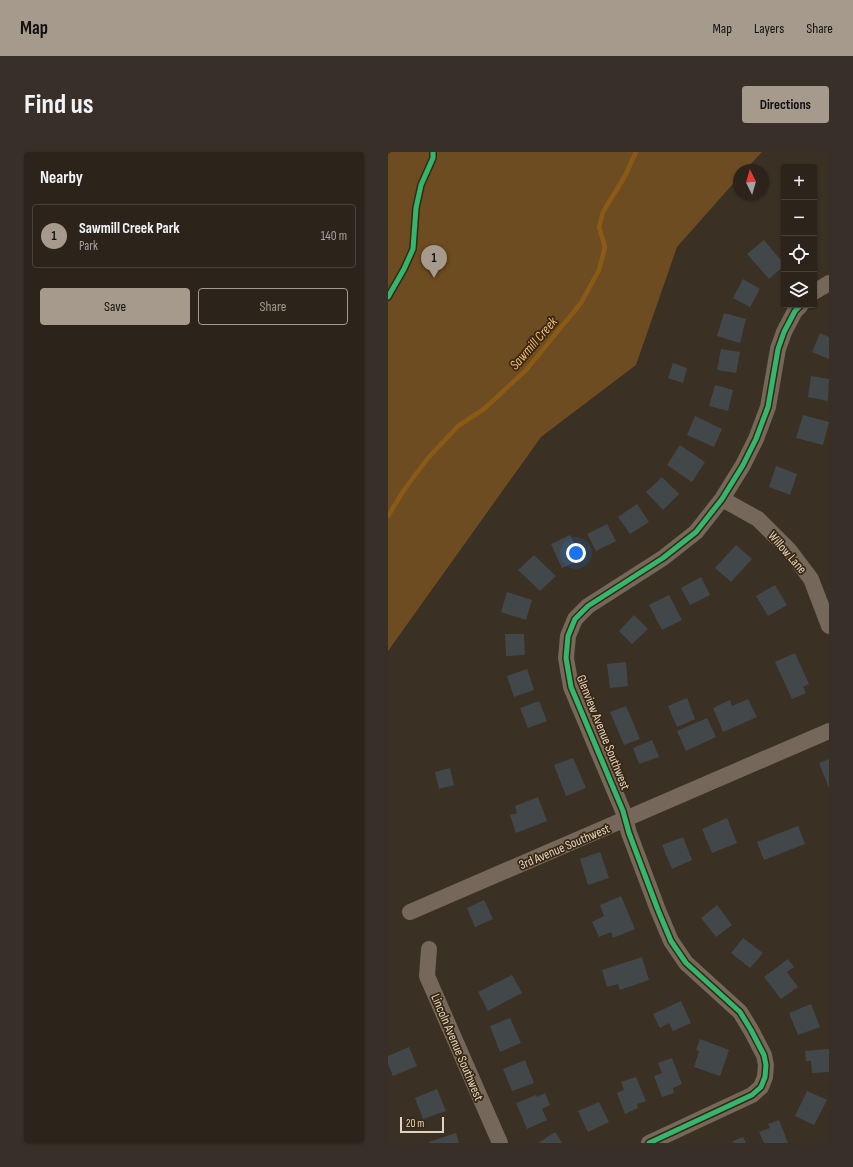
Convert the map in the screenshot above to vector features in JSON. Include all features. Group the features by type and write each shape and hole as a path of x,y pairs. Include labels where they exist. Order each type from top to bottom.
{"street":[{"path":"817,290 829,283"},
{"name":"Glenview Avenue Southwest","path":"649,1143 752,1095 761,1087 765,1077 766,1064 764,1055 740,1012 686,963 672,941 658,910 629,833 626,819 571,687 566,658 568,636 575,619 588,606 663,558 696,532 722,499 743,465 756,439 768,407 778,349 784,332 798,308"},
{"name":"Willow Lane","path":"722,499 758,519 790,551 811,579 829,626"},
{"name":"3rd Avenue Southwest","path":"410,912 829,731"},
{"name":"Lincoln Avenue Southwest","path":"430,949 427,976 500,1143"}],"shaded area":[{"path":"388,152 762,152 751,164 733,164 733,184 677,247 636,365 541,437 388,651"}],"building":[{"path":"764,240 781,260 781,269 769,279 747,254"},
{"path":"743,279 760,289 750,307 733,298"},
{"path":"724,313 746,319 740,343 717,336"},
{"path":"820,333 829,337 829,359 812,352"},
{"path":"721,349 740,352 736,373 717,370"},
{"path":"673,363 687,368 683,383 668,378"},
{"path":"811,376 829,379 828,401 808,397"},
{"path":"715,385 733,390 728,411 709,406"},
{"path":"803,415 829,422 823,445 796,438"},
{"path":"695,416 722,429 714,447 687,435"},
{"path":"680,445 705,462 692,482 667,465"},
{"path":"776,466 797,474 790,495 769,487"},
{"path":"662,477 679,494 663,510 646,492"},
{"path":"637,504 649,522 630,534 618,517"},
{"path":"607,524 616,541 596,551 587,534"},
{"path":"570,535 582,559 562,568 551,544"},
{"path":"736,545 752,559 731,582 715,568"},
{"path":"534,555 556,576 540,591 518,570"},
{"path":"701,577 710,595 690,605 681,588"},
{"path":"775,585 787,605 768,616 756,596"},
{"path":"507,592 532,600 526,620 501,612"},
{"path":"669,595 682,620 662,630 649,605"},
{"path":"634,615 648,629 632,644 619,631"},
{"path":"505,634 524,634 525,655 506,656"},
{"path":"795,653 809,684 803,687 806,693 792,699 775,662"},
{"path":"626,662 628,686 610,688 607,664"},
{"path":"527,669 534,690 514,697 507,676"},
{"path":"687,698 695,719 677,727 668,706"},
{"path":"748,699 757,717 723,732 713,708 730,700 732,706"},
{"path":"539,701 547,721 528,728 520,708"},
{"path":"626,706 640,739 624,745 610,712"},
{"path":"707,718 716,737 686,751 677,731"},
{"path":"652,740 659,757 639,764 633,748"},
{"path":"573,758 586,788 566,796 554,765"},
{"path":"829,759 829,788 819,763"},
{"path":"450,768 454,785 439,789 435,772"},
{"path":"538,797 547,821 516,833 510,815 517,813 515,806"},
{"path":"727,818 737,843 712,853 702,829"},
{"path":"798,826 805,844 764,860 757,842"},
{"path":"683,837 692,860 672,869 662,845"},
{"path":"600,852 609,878 588,885 580,859"},
{"path":"621,896 635,929 613,938 611,932 599,937 592,922 604,916 600,905"},
{"path":"484,900 493,919 475,927 467,908"},
{"path":"717,905 732,925 716,937 701,918"},
{"path":"743,938 763,953 750,968 731,953"},
{"path":"642,957 649,980 620,990 618,984 607,987 602,970"},
{"path":"788,959 794,967 787,972 798,987 781,999 764,977"},
{"path":"512,975 522,993 488,1011 478,992"},
{"path":"681,1001 691,1023 673,1031 669,1023 660,1028 653,1014"},
{"path":"811,1004 820,1027 798,1035 789,1013"},
{"path":"510,1018 521,1043 500,1052 490,1026"},
{"path":"700,1039 729,1050 720,1076 694,1067 699,1051 696,1050"},
{"path":"409,1047 417,1066 393,1076 388,1064 388,1056"},
{"path":"829,1049 829,1072 812,1073 811,1061 806,1061 805,1051"},
{"path":"672,1058 682,1084 673,1088 674,1093 662,1097 654,1076 662,1073 658,1063"},
{"path":"525,1060 534,1083 512,1091 503,1069"},
{"path":"636,1077 646,1101 637,1104 638,1108 625,1114 617,1093 624,1090 621,1082"},
{"path":"437,1089 446,1111 423,1119 415,1098"},
{"path":"807,1091 827,1100 814,1125 795,1116"},
{"path":"545,1093 550,1105 542,1109 547,1120 527,1129 516,1103"},
{"path":"599,1102 609,1122 588,1132 578,1111"},
{"path":"779,1120 788,1143 764,1143 759,1132 770,1128 768,1124"},
{"path":"555,1132 562,1143 538,1143"},
{"path":"456,1133 459,1143 429,1143 429,1142"},
{"path":"743,1137 746,1143 733,1143 733,1141"}],"waterway":[{"name":"Sawmill Creek","path":"388,516 404,490 428,458 458,426 484,409 526,370 581,303 599,270 605,247 599,227 603,212 625,176 636,152"}],"cycle path":[{"path":"388,297 404,269 413,249 416,208 421,185 433,158 433,152"},
{"path":"649,1143 752,1095 761,1087 765,1077 766,1065 764,1055 740,1012 686,963 671,941 629,833 623,811 571,687 566,658 568,636 575,619 588,606 663,558 696,532 722,499 743,465 756,439 768,407 778,349 784,332 798,308"}],"place":[{"name":"Sawmill Creek Park","path":"434,278"}]}
